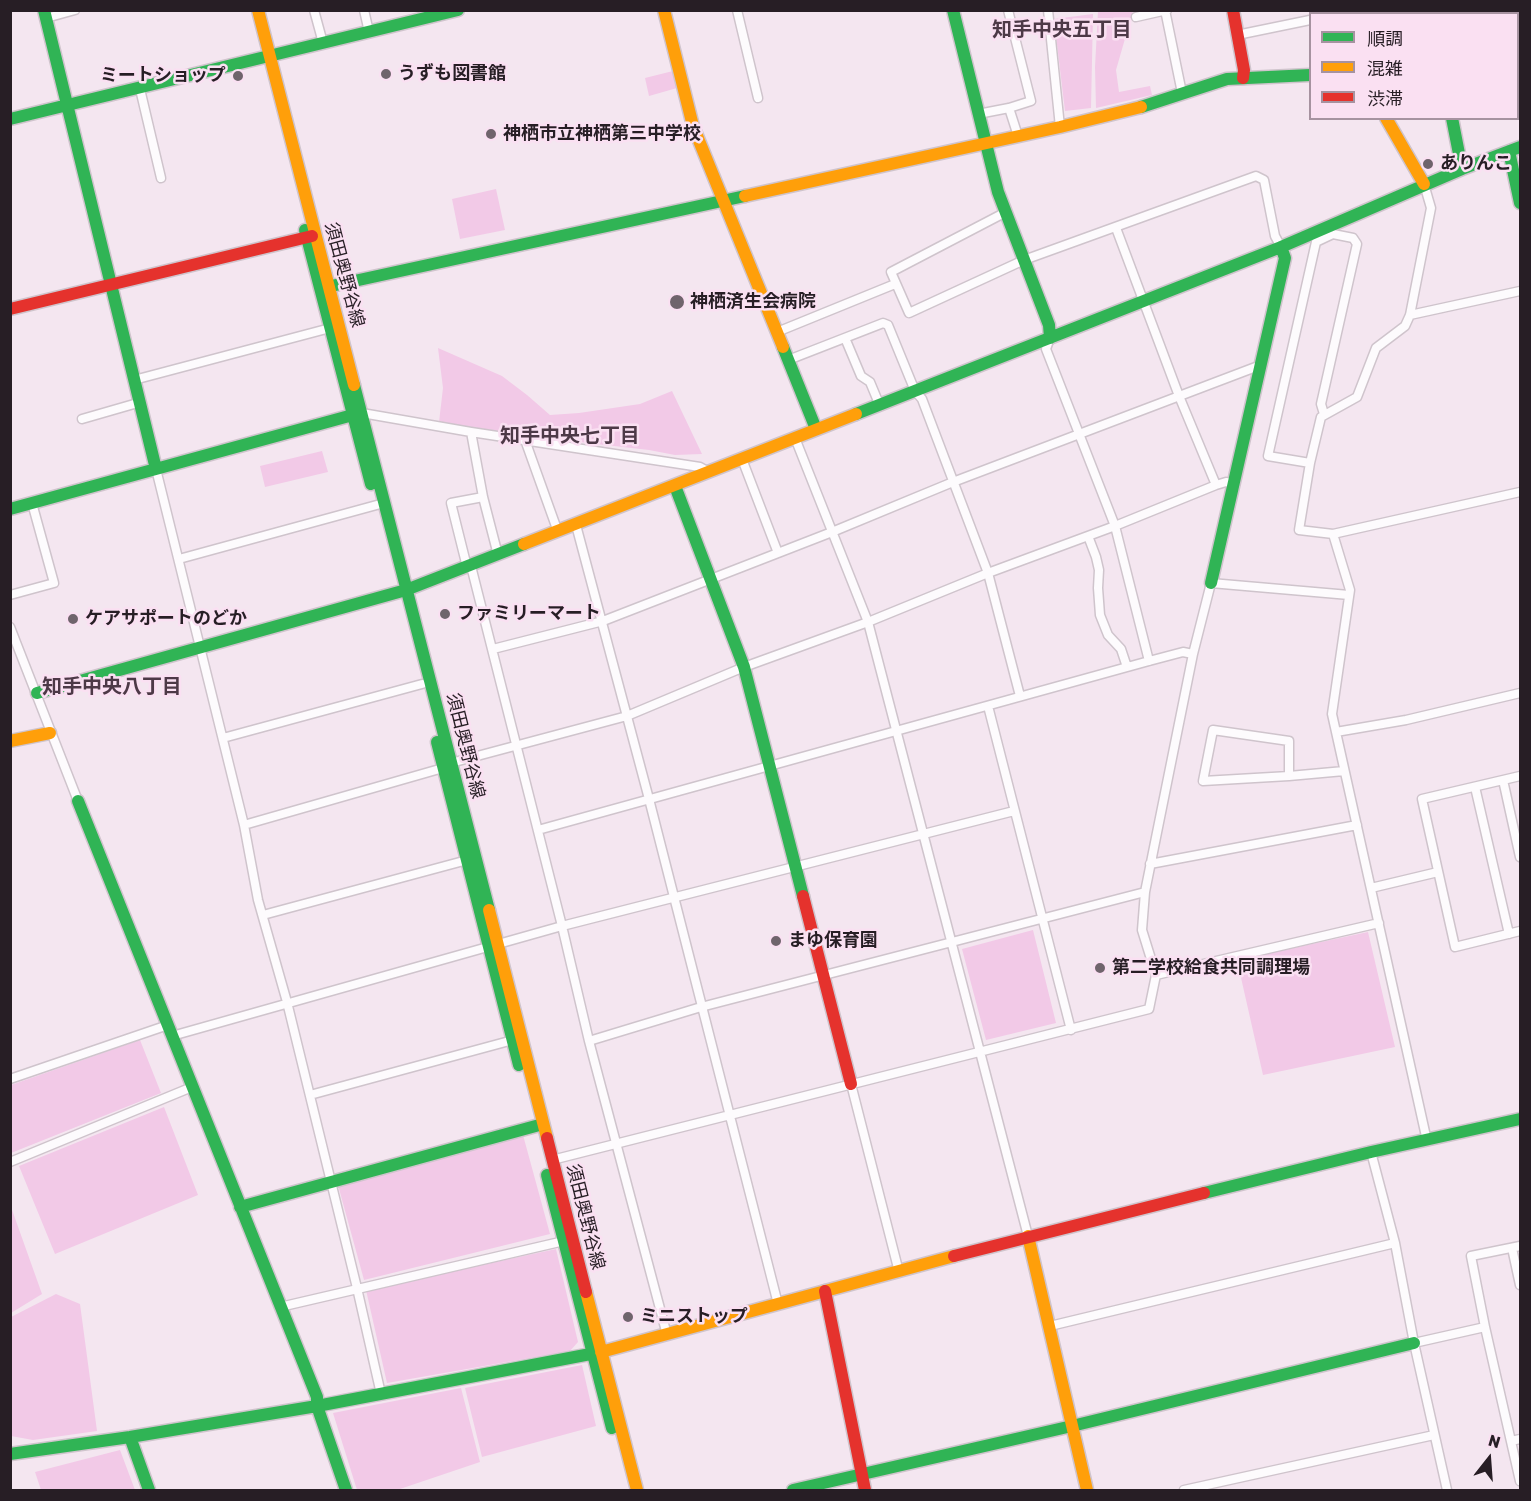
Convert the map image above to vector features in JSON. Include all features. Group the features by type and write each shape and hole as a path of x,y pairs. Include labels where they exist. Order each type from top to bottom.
{"street":[{"path":"75,10 45,14 223,738 263,915 332,1181 381,1394"},
{"name":"須田奥野谷線","path":"250,10 266,57"},
{"name":"須田奥野谷線","path":"258,10 266,57 311,236 539,1125 564,1241 637,1491"},
{"path":"315,10 323,43"},
{"path":"364,10 369,32"},
{"path":"10,119 369,32 416,16 458,10"},
{"path":"664,10 693,126 816,429"},
{"path":"737,10 758,98"},
{"path":"953,10 998,192 1049,325 1050,338 1046,349 1115,526 1149,661"},
{"path":"978,114 1031,101 1008,10"},
{"path":"1048,10 1060,127"},
{"path":"1233,10 1244,70 1243,78"},
{"path":"1136,17 1165,11 1182,93"},
{"path":"1238,35 1309,20"},
{"path":"325,287 987,144 1124,112 1227,79 1309,75"},
{"path":"140,89 161,178"},
{"path":"1009,108 1018,136"},
{"path":"1387,120 1424,184 1431,208 1410,315 1405,326 1376,348 1357,398 1321,417 1310,463 1299,530 1333,534 1521,492"},
{"path":"1452,120 1462,169"},
{"path":"37,693 403,592 1281,247 1424,184 1515,149 1521,203"},
{"path":"552,1160 1149,1009 1155,975 1142,930 1150,864 1193,654 1285,258 1275,236 1264,180 1256,176 1024,260 909,313 891,272 1006,212"},
{"path":"1116,228 1179,396 1216,485"},
{"path":"1310,463 1268,456 1316,242 1333,234 1353,238 1357,243 1321,404 1324,414"},
{"path":"10,309 311,236"},
{"path":"777,332 896,284"},
{"path":"1410,315 1521,291"},
{"path":"788,360 883,323 888,326 915,391 922,399 988,573 1020,696"},
{"path":"134,380 335,327"},
{"path":"845,338 861,376 870,382 880,406"},
{"path":"493,649 603,621 832,532 953,482 1261,365"},
{"path":"82,419 141,402"},
{"path":"10,508 357,414 700,467 710,472"},
{"path":"471,432 483,497 498,555"},
{"path":"795,438 868,622 1028,1236 1087,1491"},
{"path":"525,440 558,532"},
{"path":"742,459 778,553"},
{"path":"244,825 516,745 627,716 744,668 868,622 1216,485 1226,482 1234,484"},
{"path":"675,486 744,668 899,1272"},
{"path":"483,497 451,503 493,649 589,1041 667,1335"},
{"path":"10,595 54,583 32,503"},
{"path":"179,559 380,504"},
{"path":"576,525 603,621 778,1304"},
{"path":"1333,534 1350,591 1332,714 1426,1141"},
{"path":"1088,536 1099,570 1100,615 1108,635 1121,649 1127,667"},
{"path":"1211,583 1349,595"},
{"name":"須田奥野谷線","path":"403,592 422,684 447,765"},
{"path":"10,627 317,1397 317,1406 346,1491"},
{"path":"538,830 1149,661 1183,652 1193,654"},
{"path":"223,738 422,684"},
{"path":"1336,732 1406,720 1521,693"},
{"path":"988,706 1071,1030"},
{"path":"1289,776 1289,741 1213,730 1203,781 1289,776 1344,771"},
{"path":"10,741 51,733"},
{"path":"1521,776 1422,799 1455,947 1521,932"},
{"path":"1503,780 1521,857"},
{"path":"1475,787 1509,934"},
{"path":"10,1079 170,1030 287,1002 562,926 1014,811"},
{"path":"1150,864 1357,825"},
{"path":"263,915 471,859"},
{"path":"1371,888 1438,873"},
{"path":"589,1041 702,1007 1145,892"},
{"path":"1155,975 1379,923"},
{"name":"須田奥野谷線","path":"493,946 513,1040 552,1160 628,1491"},
{"path":"310,1095 513,1040"},
{"path":"10,1162 192,1087"},
{"path":"10,1454 317,1406 597,1354 1028,1236 1371,1152 1521,1119"},
{"path":"240,1207 539,1125"},
{"path":"1371,1152 1395,1243 1414,1343 1447,1491"},
{"path":"280,1307 564,1241"},
{"path":"1050,1326 1395,1243"},
{"path":"1521,1285 1516,1247 1472,1256 1485,1327 1516,1440 1521,1481"},
{"path":"825,1291 865,1491"},
{"path":"793,1491 1485,1327"},
{"path":"1184,1491 1434,1435"},
{"path":"130,1437 148,1491"}],"shaded area":[{"path":"1098,11 1133,11 1116,70 1119,92 1150,86 1152,95 1096,108 1095,67"},
{"path":"1093,14 1091,108 1065,111 1054,19"},
{"path":"673,71 677,88 649,96 645,78"},
{"path":"496,189 505,230 460,239 452,199"},
{"path":"438,348 502,376 550,415 640,404 672,391 702,454 675,455 439,422 443,388"},
{"path":"322,451 328,472 265,487 260,466"},
{"path":"1033,930 1056,1023 986,1040 962,949"},
{"path":"1368,932 1395,1047 1263,1075 1237,960"},
{"path":"140,1040 161,1093 11,1153 11,1085"},
{"path":"164,1107 198,1195 55,1254 19,1166"},
{"path":"523,1135 550,1234 364,1280 338,1185"},
{"path":"11,1207 42,1294 10,1313"},
{"path":"556,1249 578,1342 570,1351 387,1383 366,1290"},
{"path":"56,1294 80,1304 97,1431 33,1440 11,1436 11,1317"},
{"path":"582,1365 596,1426 482,1457 465,1388"},
{"path":"461,1388 480,1462 397,1490 357,1490 333,1413"},
{"path":"120,1450 135,1490 41,1490 35,1472"}],"traffic: fast":[{"path":"44,10 156,469"},
{"path":"10,119 458,10"},
{"path":"953,10 998,192 1049,325 1050,338"},
{"path":"1490,12 1497,10"},
{"path":"1141,107 1227,79 1309,75"},
{"path":"1452,120 1462,169"},
{"path":"856,414 1281,247 1462,169 1520,147"},
{"path":"1509,151 1520,203"},
{"path":"322,288 745,196"},
{"path":"305,230 371,484"},
{"path":"1211,583 1285,258 1281,247"},
{"path":"783,347 816,429"},
{"path":"354,385 489,910"},
{"path":"10,509 360,413"},
{"path":"675,486 744,667 803,896"},
{"path":"37,693 406,590 524,544"},
{"path":"437,742 519,1065"},
{"path":"78,801 317,1397 317,1406 346,1490"},
{"path":"1204,1193 1371,1152 1520,1119"},
{"path":"240,1207 543,1124"},
{"path":"547,1175 612,1428"},
{"path":"793,1490 1072,1426 1414,1343"},
{"path":"10,1454 317,1406 601,1352"},
{"path":"130,1437 149,1490"}],"traffic: slow":[{"path":"258,10 354,385"},
{"path":"664,10 693,126 783,347"},
{"path":"745,196 1141,107"},
{"path":"1387,120 1424,184"},
{"path":"524,544 856,414"},
{"path":"10,741 50,733"},
{"path":"489,910 547,1138"},
{"path":"1028,1236 1087,1490"},
{"path":"601,1352 954,1256"},
{"path":"586,1292 637,1490"}],"traffic: jam":[{"path":"1233,10 1244,70 1243,78"},
{"path":"10,309 312,236"},
{"path":"803,896 851,1084"},
{"path":"547,1138 586,1292"},
{"path":"954,1256 1204,1193"},
{"path":"825,1291 865,1490"}],"place":[{"name":"うずも図書館","path":"386,74"},
{"name":"ミートショップ","path":"238,76"},
{"name":"神栖市立神栖第三中学校","path":"491,134"},
{"name":"ありんこ","path":"1428,164"},
{"name":"神栖済生会病院","path":"677,302"},
{"name":"ファミリーマート","path":"445,614"},
{"name":"ケアサポートのどか","path":"73,619"},
{"name":"まゆ保育園","path":"776,941"},
{"name":"第二学校給食共同調理場","path":"1100,968"},
{"name":"ミニストップ","path":"628,1317"}],"district":[{"name":"知手中央五丁目","path":"1062,30"},
{"name":"知手中央七丁目","path":"570,436"},
{"name":"知手中央八丁目","path":"112,687"}]}
